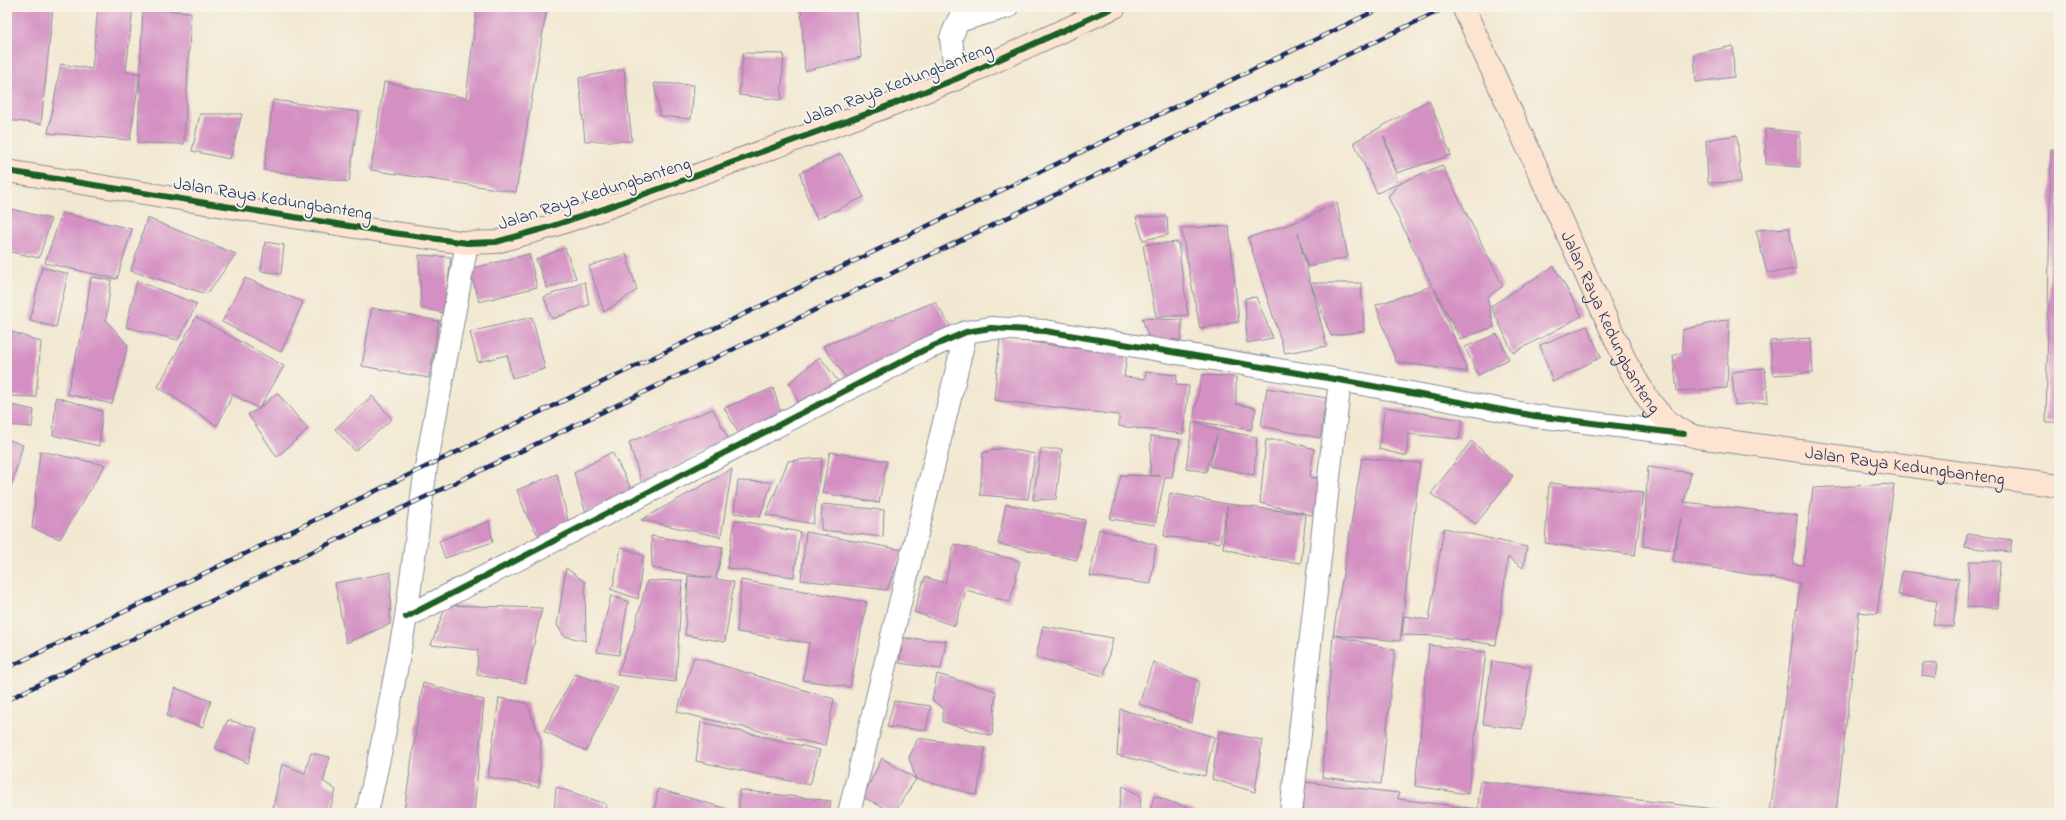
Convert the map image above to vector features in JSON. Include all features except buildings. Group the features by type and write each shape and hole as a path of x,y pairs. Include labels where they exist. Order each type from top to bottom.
{"street":[{"path":"956,79 951,38 958,21 1007,7"},
{"name":"Jalan Raya Kedungbanteng","path":"7,170 393,233 467,243 496,242 546,228 880,109 956,79 1115,7"},
{"name":"Jalan Raya Kedungbanteng","path":"1463,7 1627,364 1649,403 1668,423 1684,434 1704,438 2059,486"},
{"path":"367,813 383,740 406,617 426,467 467,243"},
{"path":"406,617 924,350 966,332 991,328 1045,331 1340,380 1535,416 1684,434"},
{"path":"849,813 966,332"},
{"path":"1291,813 1340,380"}],"railway":[{"path":"7,668 1383,7"},
{"path":"7,700 421,499 1447,7"}],"cycle path":[{"path":"7,171 393,233 467,243 496,242 546,228 606,208 880,109 956,79 1115,7"},
{"path":"406,617 924,350 966,332 991,328 1045,331 1340,380 1535,416 1684,434"}]}
